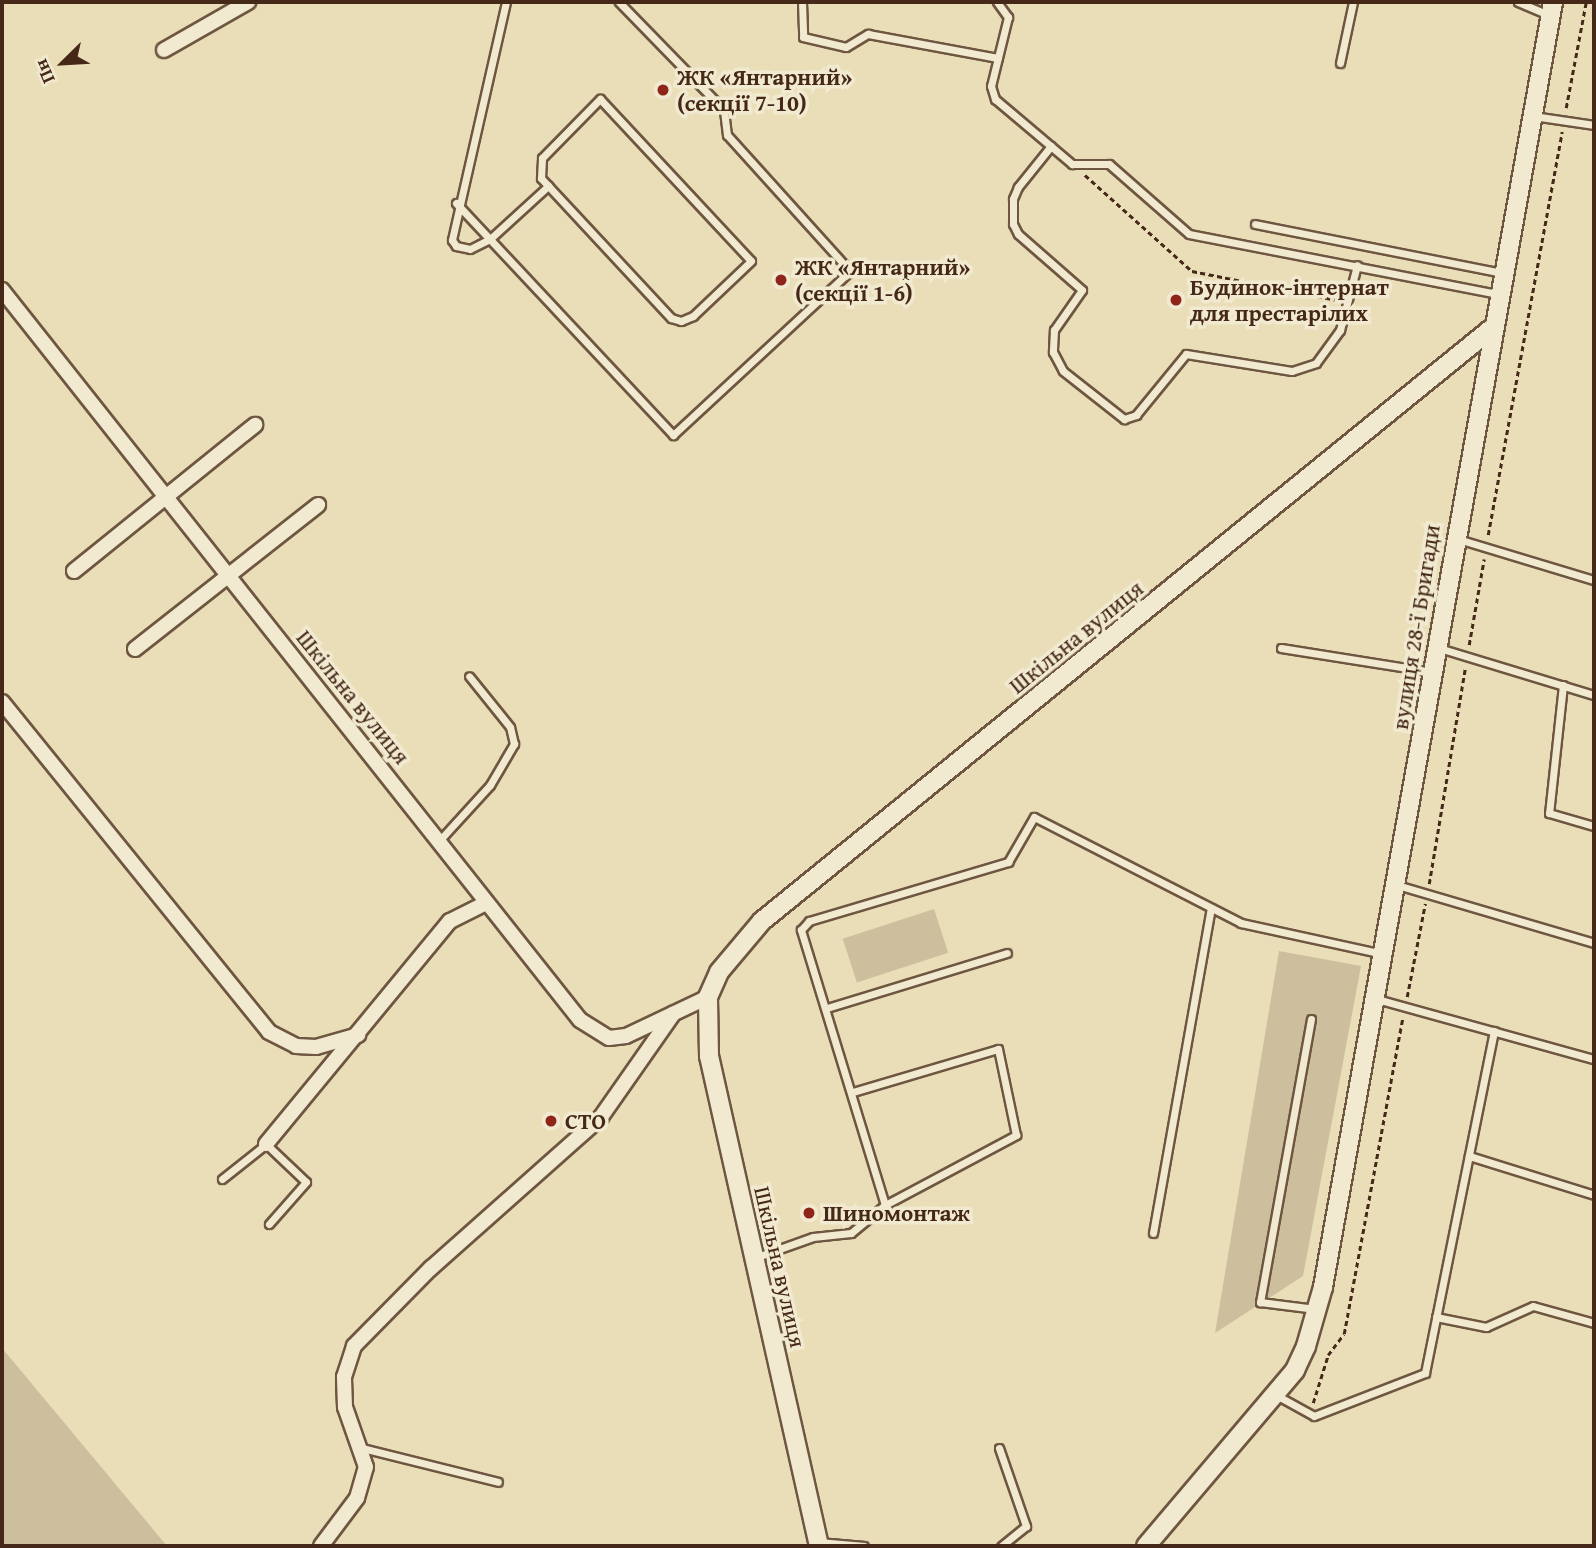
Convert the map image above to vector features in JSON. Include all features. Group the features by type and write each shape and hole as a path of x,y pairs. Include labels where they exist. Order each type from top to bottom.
{"street":[{"path":"164,50 248,2"},
{"name":"вулиця 28-ї Бригади","path":"1146,1546 1275,1395 1306,1346 1317,1309 1377,999 1435,672 1491,329 1552,9"},
{"name":"Шкільна вулиця","path":"2,290 486,903 594,1032 609,1038 626,1035 708,997"},
{"name":"Шкільна вулиця","path":"819,1544 709,1056 708,997 719,972 762,921 1491,329"},
{"path":"74,571 254,425"},
{"path":"135,649 318,505"},
{"path":"2,702 269,1032 296,1046 316,1047 358,1035"},
{"path":"266,1144 450,920 486,903"},
{"path":"321,1546 363,1483 366,1467 362,1448 345,1407 344,1377 354,1346 431,1268 601,1117 674,1013"}],"lane":[{"path":"506,2 456,203 450,233 456,246 470,249 491,239 548,186"},
{"path":"456,203 673,435 850,271 727,135 724,110 619,2"},
{"path":"802,2 803,37 846,47 868,34 998,58"},
{"path":"998,2 1008,16 992,86 995,99 1072,164 1109,164 1189,234 1498,294"},
{"path":"1340,63 1353,2"},
{"path":"1518,2 1552,9"},
{"path":"600,99 751,261 693,316 681,321 671,318 548,186 541,178 542,158 600,99"},
{"path":"1532,116 1594,125"},
{"path":"1051,146 1018,187 1013,199 1013,224 1017,234 1082,290 1054,330 1053,352 1063,371 1118,416 1136,415 1186,354 1292,371 1306,369 1325,354 1340,330 1357,265"},
{"path":"1255,224 1502,273"},
{"path":"1456,538 1594,580"},
{"path":"1439,648 1594,695"},
{"path":"1281,649 1435,672"},
{"path":"438,842 490,785 514,744 510,727 468,676"},
{"path":"1563,685 1549,813 1594,826"},
{"path":"885,1205 853,1092 801,930 809,921 1008,862 1034,817 1241,923 1384,954"},
{"path":"1397,885 1594,943"},
{"path":"1153,1233 1211,908"},
{"path":"827,1008 1007,953"},
{"path":"1377,999 1594,1059"},
{"path":"1311,1019 1260,1302 1317,1309"},
{"path":"1275,1395 1306,1415 1320,1415 1425,1373 1494,1031"},
{"path":"753,1259 813,1237 851,1233 885,1205 1016,1135 998,1049 853,1092"},
{"path":"222,1179 266,1144 306,1182 269,1224"},
{"path":"1469,1156 1594,1195"},
{"path":"1436,1317 1486,1327 1533,1306 1594,1323"},
{"path":"362,1448 498,1482"},
{"path":"999,1448 1026,1526 1001,1546"},
{"path":"819,1544 864,1546"}],"path":[{"path":"1306,1415 1320,1391 1328,1355 1344,1334 1427,894 1486,548 1586,2"},
{"path":"1072,164 1192,271 1348,302"}],"shaded area":[{"path":"934,909 948,953 857,982 843,939"},
{"path":"1279,951 1361,966 1303,1276 1215,1333"},
{"path":"2,1348 167,1546 2,1546"}],"place":[{"name":"ЖК «Янтарний» (секції 7-10)","path":"663,90"},
{"name":"ЖК «Янтарний» (секції 1-6)","path":"781,280"},
{"name":"Будинок-інтернат для престарілих","path":"1176,300"},
{"name":"СТО","path":"551,1121"},
{"name":"Шиномонтаж","path":"809,1213"}]}
